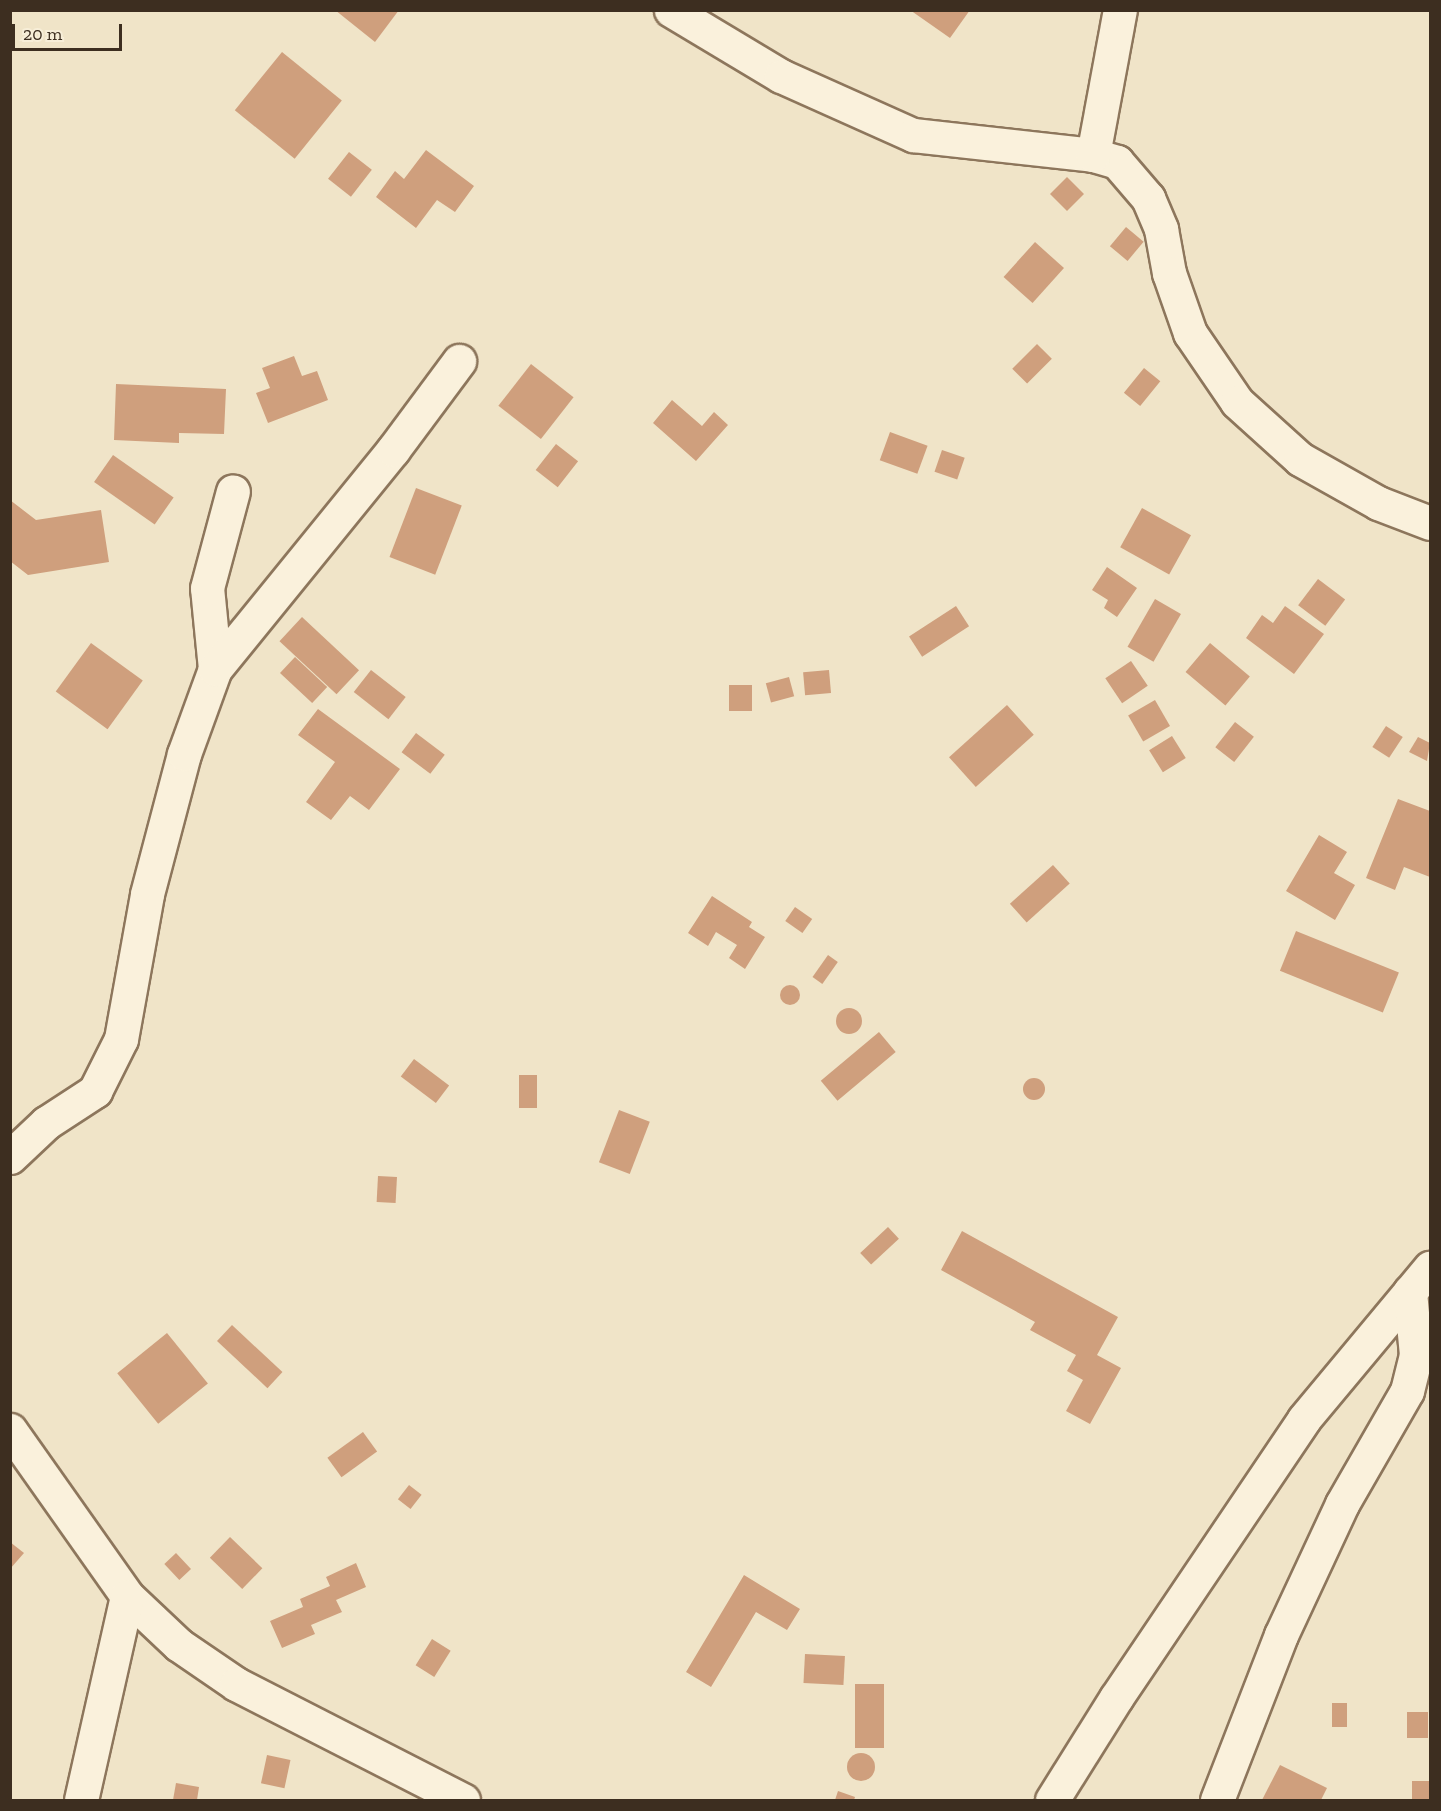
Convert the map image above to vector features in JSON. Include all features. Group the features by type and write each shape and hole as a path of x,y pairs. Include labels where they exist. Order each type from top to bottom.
{"street":[{"path":"671,10 781,76 913,135 1093,154 1117,162 1148,198 1161,229 1169,273 1190,333 1237,402 1300,459 1378,503 1431,523"},
{"path":"1093,154 1120,10"},
{"path":"10,1157 46,1124 95,1091 121,1039 147,894 184,754 215,669 393,450 459,361"},
{"path":"215,669 207,588 233,491"},
{"path":"1052,1800 1116,1698 1304,1419 1420,1279"},
{"path":"1217,1800 1290,1615 1342,1504 1407,1391 1416,1356 1420,1279"},
{"path":"10,1430 127,1596 179,1645 236,1684 463,1800"},
{"path":"81,1800 127,1596"}],"building":[{"path":"335,10 399,10 375,42"},
{"path":"910,10 970,10 950,38"},
{"path":"282,52 342,100 295,159 235,110"},
{"path":"426,150 474,186 455,212 437,200 416,228 376,197 395,171 404,179"},
{"path":"349,152 372,170 351,197 328,179"},
{"path":"1067,177 1084,194 1067,211 1050,194"},
{"path":"1126,227 1144,242 1128,261 1110,246"},
{"path":"1035,242 1064,268 1033,303 1004,277"},
{"path":"1037,344 1052,359 1027,384 1012,369"},
{"path":"294,356 302,376 317,371 328,400 268,423 256,393 270,388 262,368"},
{"path":"531,364 574,397 541,439 498,406"},
{"path":"1144,368 1160,381 1140,406 1124,393"},
{"path":"116,384 226,389 224,434 179,433 179,443 114,440"},
{"path":"672,400 702,426 714,412 728,425 696,461 653,423"},
{"path":"890,432 928,446 917,474 880,460"},
{"path":"556,444 578,461 558,487 536,470"},
{"path":"942,450 965,458 957,480 935,472"},
{"path":"113,455 174,497 155,524 94,482"},
{"path":"416,488 462,506 435,575 389,557"},
{"path":"10,500 36,520 101,510 109,562 28,575 10,561"},
{"path":"1142,508 1191,535 1169,575 1120,547"},
{"path":"1107,567 1137,588 1117,617 1104,608 1108,600 1092,590"},
{"path":"1318,579 1345,599 1325,626 1298,605"},
{"path":"1155,599 1181,614 1153,662 1128,647"},
{"path":"956,606 969,626 922,657 909,636"},
{"path":"1285,606 1324,634 1294,674 1246,638 1262,615 1273,623"},
{"path":"302,617 359,670 337,694 279,641"},
{"path":"91,643 143,681 108,729 56,692"},
{"path":"1210,643 1250,676 1225,706 1186,672"},
{"path":"295,657 327,687 312,703 280,673"},
{"path":"1131,661 1148,686 1122,703 1105,678"},
{"path":"371,670 406,697 388,719 354,692"},
{"path":"829,670 831,693 805,695 803,672"},
{"path":"789,677 794,696 771,703 766,683"},
{"path":"729,685 752,685 752,711 729,711"},
{"path":"1155,700 1170,726 1143,741 1128,716"},
{"path":"1007,705 1034,735 976,787 949,757"},
{"path":"318,709 400,769 369,810 350,796 331,820 306,802 335,762 298,735"},
{"path":"1235,722 1254,737 1234,762 1215,747"},
{"path":"1386,726 1403,737 1389,758 1372,747"},
{"path":"416,733 445,755 430,774 402,752"},
{"path":"1172,736 1186,758 1163,772 1149,750"},
{"path":"1418,737 1430,743 1427,761 1409,752"},
{"path":"1398,799 1430,811 1430,877 1404,867 1395,890 1366,878"},
{"path":"1319,835 1347,852 1334,873 1355,885 1335,920 1286,891"},
{"path":"1053,865 1070,884 1027,922 1010,904"},
{"path":"712,896 752,922 749,927 765,937 745,969 729,958 737,945 716,932 708,946 688,933"},
{"path":"795,907 812,919 802,933 785,921"},
{"path":"1296,931 1399,973 1383,1012 1280,971"},
{"path":"828,955 838,962 822,984 813,977"},
{"path":"790,985 797,988 800,995 797,1002 790,1005 783,1002 780,995 783,988"},
{"path":"849,1008 858,1012 862,1021 858,1030 849,1034 840,1030 836,1021 840,1012"},
{"path":"879,1032 896,1052 837,1101 821,1081"},
{"path":"414,1059 449,1085 436,1103 401,1077"},
{"path":"519,1075 537,1075 537,1108 519,1108"},
{"path":"1034,1078 1042,1081 1045,1089 1042,1097 1034,1100 1026,1097 1023,1089 1026,1081"},
{"path":"619,1110 650,1122 630,1174 599,1162"},
{"path":"378,1176 397,1177 396,1203 377,1202"},
{"path":"888,1227 899,1239 871,1265 860,1253"},
{"path":"962,1231 1118,1317 1097,1355 1121,1368 1090,1424 1066,1411 1083,1380 1067,1371 1076,1355 1030,1330 1035,1322 941,1270"},
{"path":"232,1325 282,1372 267,1388 217,1341"},
{"path":"167,1333 208,1384 158,1424 117,1373"},
{"path":"363,1432 377,1451 342,1477 327,1458"},
{"path":"409,1485 422,1495 411,1509 398,1499"},
{"path":"230,1537 262,1568 242,1589 210,1558"},
{"path":"10,1542 24,1553 10,1569"},
{"path":"176,1553 191,1569 179,1580 164,1564"},
{"path":"356,1563 366,1587 336,1600 342,1612 311,1625 315,1634 282,1648 270,1621 303,1607 300,1599 330,1586 326,1577"},
{"path":"744,1575 800,1609 787,1630 756,1612 711,1687 686,1672"},
{"path":"432,1639 451,1651 434,1677 416,1665"},
{"path":"805,1654 845,1656 843,1685 803,1683"},
{"path":"855,1684 884,1684 884,1748 855,1748"},
{"path":"1332,1703 1347,1703 1347,1727 1332,1727"},
{"path":"1407,1712 1428,1712 1428,1738 1407,1738"},
{"path":"861,1753 871,1757 875,1767 871,1777 861,1781 851,1777 847,1767 851,1757"},
{"path":"267,1755 290,1760 284,1788 261,1783"},
{"path":"1280,1765 1327,1788 1321,1800 1262,1800"},
{"path":"1412,1781 1430,1781 1430,1800 1412,1800"},
{"path":"176,1783 199,1787 197,1800 173,1800"},
{"path":"838,1791 855,1797 854,1800 835,1800"}]}
